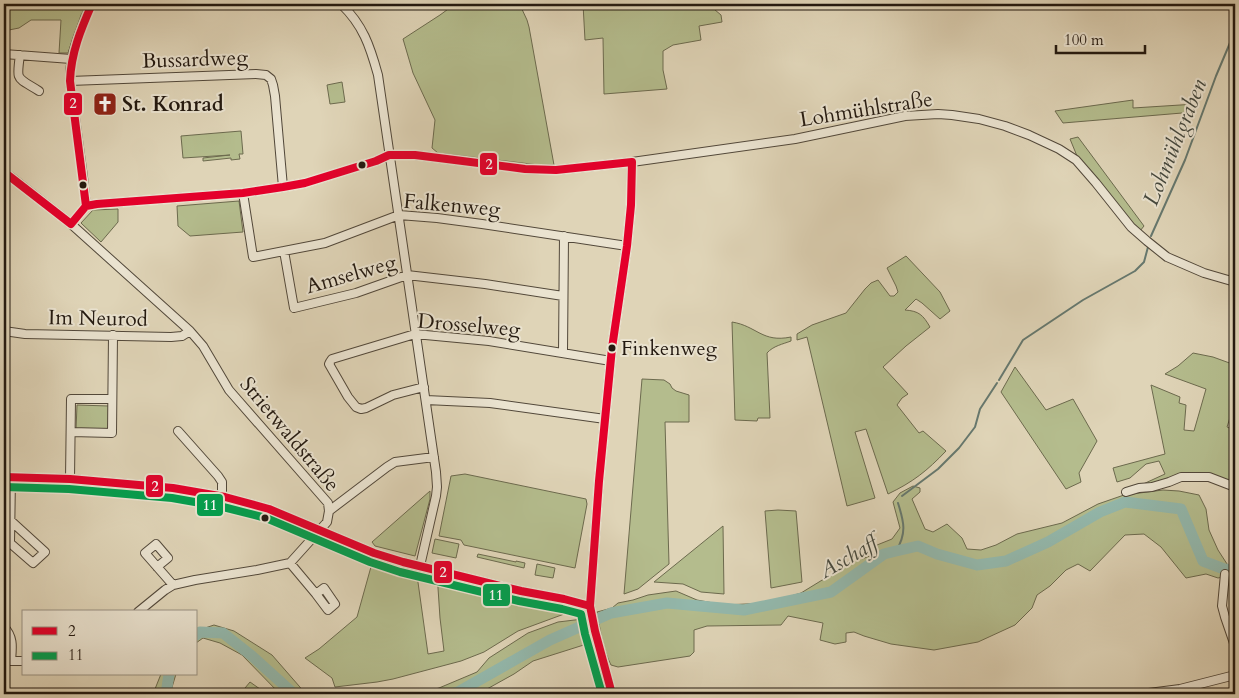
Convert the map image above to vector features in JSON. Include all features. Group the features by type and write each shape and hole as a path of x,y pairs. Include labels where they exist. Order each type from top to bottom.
{"street":[{"path":"86,206 70,81 71,59 85,18 92,4"},
{"path":"341,4 361,27 378,75 426,400 438,487 420,566"},
{"path":"4,54 71,59"},
{"path":"20,55 17,74 20,80 39,91"},
{"name":"Bussardweg","path":"70,81 266,75 271,79 275,96 284,187"},
{"name":"Lohmühlstraße","path":"390,155 415,155 556,170 632,162 795,139 905,116 952,114 1004,126 1059,149 1076,160 1131,226 1146,241 1167,256 1204,272 1235,282"},
{"path":"71,224 86,206 243,194 314,180 390,155"},
{"path":"612,694 590,606 605,419 631,205 632,162"},
{"name":"Strietwaldstraße","path":"4,172 71,224 190,331 203,346 229,390 328,504 327,522 290,564"},
{"name":"Falkenweg","path":"243,194 253,257 325,243 399,216 437,218 627,246"},
{"path":"563,353 564,236"},
{"name":"Amselweg","path":"284,252 294,308 356,293 407,275 563,296"},
{"name":"Im Neurod","path":"4,331 25,334 182,336 190,331"},
{"name":"Drosselweg","path":"424,387 393,395 361,409 356,407 348,397 329,364 332,360 415,334 489,342 611,361"},
{"path":"71,432 112,433 113,336"},
{"path":"70,479 71,399 112,399"},
{"path":"426,400 490,403 605,419"},
{"path":"178,431 218,476 222,482 222,496"},
{"path":"329,511 395,462 434,457"},
{"path":"11,521 45,552 33,563 10,543 11,521 8,477 70,479 173,488 222,496 270,509 374,553 403,562 590,606"},
{"path":"1126,492 1152,487 1181,477 1209,478 1235,487"},
{"path":"140,610 173,585 290,564 316,594"},
{"path":"157,567 173,585"},
{"path":"1224,574 1222,606 1235,646"},
{"path":"4,627 12,638 8,661 22,660"},
{"path":"1141,694 1181,692 1235,675"}],"green space":[{"path":"26,4 87,4 81,15 68,53 59,53 61,20 31,20 19,28 4,31 4,7"},
{"path":"455,4 520,5 529,27 554,165 539,165 438,153 432,148 435,120 413,73 403,39"},
{"path":"583,4 708,4 721,15 722,22 699,26 701,40 673,45 663,51 663,70 667,89 604,94 603,38 585,40"},
{"path":"342,82 345,102 330,104 327,85"},
{"path":"1133,100 1133,108 1196,104 1194,112 1063,123 1055,111"},
{"path":"241,131 243,154 239,154 240,159 203,161 203,158 230,155 183,158 181,136"},
{"path":"1078,137 1144,226 1140,231 1077,156 1070,139"},
{"path":"239,201 243,232 190,236 178,226 177,206"},
{"path":"118,209 118,222 101,242 81,223 93,210"},
{"path":"906,256 940,292 950,311 940,319 916,299 905,310 920,314 930,327 883,367 908,394 897,405 919,433 923,431 946,451 919,476 888,494 866,429 855,432 875,498 847,506 807,337 797,340 797,334 812,325 846,313 865,289 871,283 878,280 890,296 894,296 898,292 887,268"},
{"path":"732,322 773,338 791,337 791,341 775,347 767,353 770,418 758,418 757,421 735,420"},
{"path":"1193,353 1213,357 1235,365 1235,402 1227,427 1234,430 1235,428 1235,484 1209,475 1152,485 1141,485 1165,474 1159,461 1146,464 1130,478 1117,482 1113,468 1165,454 1151,385 1180,397 1179,403 1186,405 1184,430 1194,431 1206,389 1165,374"},
{"path":"1015,367 1046,410 1073,399 1097,441 1079,473 1081,482 1066,489 1001,392"},
{"path":"642,379 664,380 676,391 689,395 689,422 665,422 669,564 638,589 624,594"},
{"path":"77,405 109,406 109,430 76,430"},
{"path":"465,474 586,499 587,504 575,568 464,545 461,540 439,536 451,476"},
{"path":"913,486 920,488 920,492 912,499 925,529 933,532 947,524 962,538 967,549 981,550 996,545 1017,534 1062,523 1098,504 1124,495 1163,490 1199,495 1206,509 1209,530 1218,550 1229,567 1227,576 1218,578 1206,574 1186,578 1161,547 1144,534 1125,535 1090,571 1078,564 1066,570 1050,586 1037,595 1032,608 1015,625 978,642 934,650 891,644 854,632 846,633 846,642 835,644 820,640 823,623 788,616 781,625 707,626 694,630 694,652 690,656 618,667 611,665 604,646 597,612 612,608 618,603 648,595 676,591 697,600 724,605 768,603 801,593 846,564 856,553 862,559 875,554 877,545 892,539 900,528 893,502 900,493"},
{"path":"430,491 430,499 415,556 375,546 372,542"},
{"path":"765,511 796,511 802,582 771,588"},
{"path":"723,526 724,594 701,592 683,584 654,582"},
{"path":"435,539 459,544 456,558 432,553"},
{"path":"478,554 525,563 524,568 477,557"},
{"path":"374,556 416,568 428,654 444,651 437,573 562,602 573,605 575,610 518,631 484,652 461,661 393,679 335,687 332,678 305,658 319,649 357,617"},
{"path":"537,564 555,568 553,578 535,575"},
{"path":"583,619 590,643 533,661 478,694 418,694 439,688 477,672 489,658 528,633 558,622"},
{"path":"214,625 234,631 272,655 306,694 280,694 242,655 220,643 203,638 198,642 198,630"},
{"path":"160,676 175,676 170,694 153,694"},
{"path":"250,682 267,694 240,694"}],"waterway":[{"name":"Lohmühlgraben","path":"1151,236 1185,160 1235,31"},
{"name":"Lohmühlgraben","path":"999,380 1023,340 1083,300 1135,271 1144,262 1148,247"},
{"name":"Lohmühlgraben","path":"902,496 938,469 959,448 975,427 980,409 997,383"},
{"name":"Aschaff","path":"450,694 458,692 550,640 611,613 667,603 744,610 831,592 884,554 918,546 937,554 977,565 1006,561 1048,542 1100,512 1125,502 1181,509 1203,561 1224,569 1235,570"},
{"name":"Lohmühlgraben","path":"896,551 903,533 902,516 898,503"},
{"name":"Aschaff","path":"198,634 223,633 294,694"},
{"name":"Aschaff","path":"166,694 169,676"}],"transit line":[{"name":"2","path":"86,206 70,81 74,51 92,4"},
{"name":"2","path":"71,224 86,206 243,193 283,187 305,183 376,161 389,155 415,155 525,169 556,170 632,162"},
{"name":"2","path":"612,694 590,606 599,481 612,348 631,205 632,162"},
{"name":"2","path":"4,172 71,224"},
{"name":"2","path":"4,477 70,479 173,488 225,497 269,509 374,553 403,562 590,606"},
{"name":"11","path":"4,487 69,489 172,498 223,507 266,518 370,562 400,572 581,614 602,694"}],"place":[{"name":"St. Konrad","path":"105,104"},
{"name":"Finkenweg","path":"612,348"}]}
